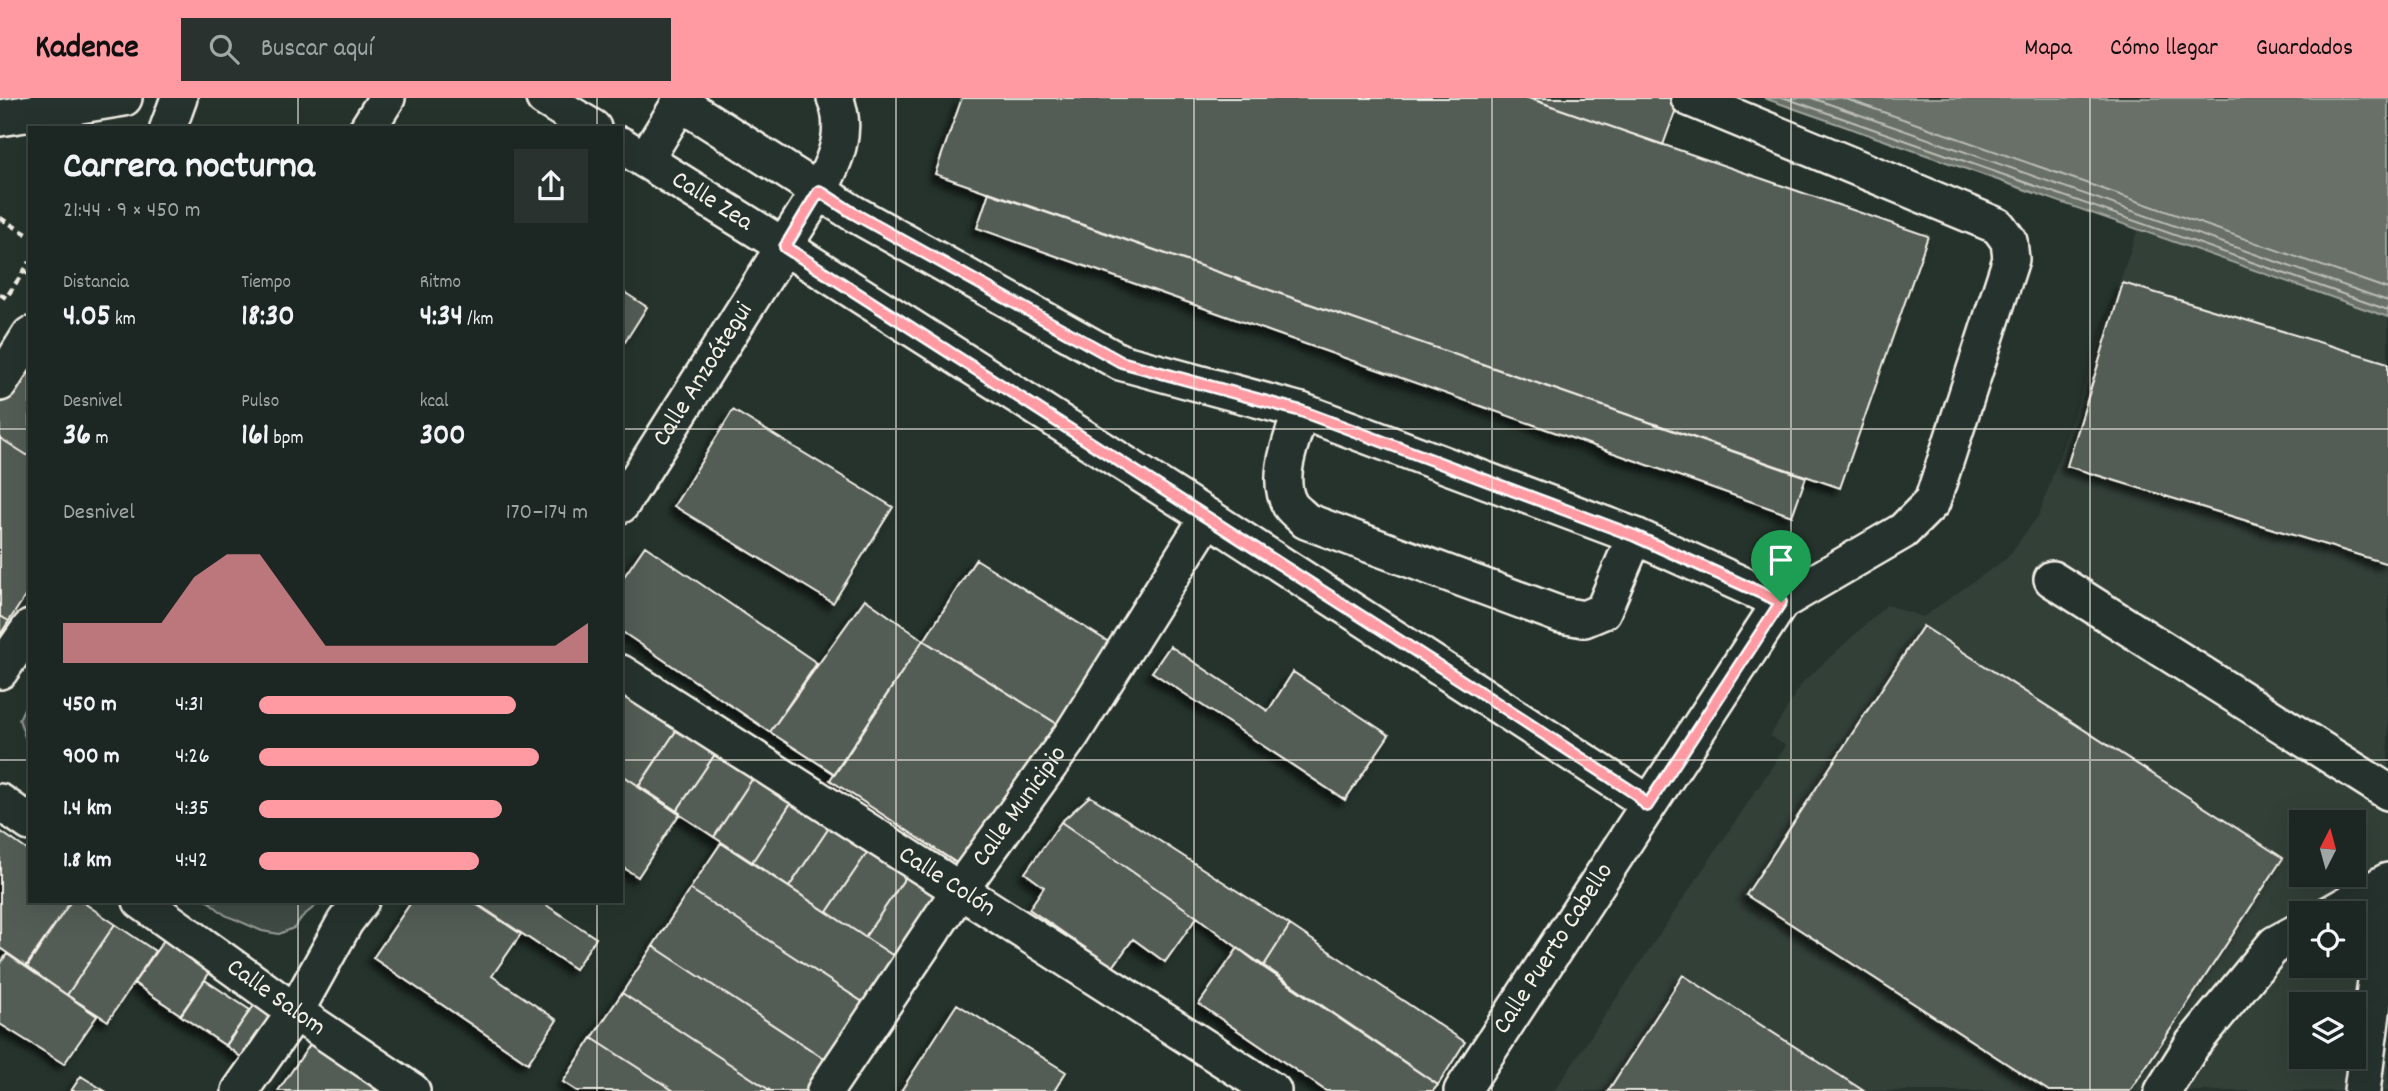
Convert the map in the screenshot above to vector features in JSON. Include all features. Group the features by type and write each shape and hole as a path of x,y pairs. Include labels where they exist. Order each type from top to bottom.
{"street":[{"path":"0,118 124,98"},
{"path":"169,126 179,98"},
{"path":"369,126 387,98"},
{"path":"544,98 590,126"},
{"name":"Calle Anzoátegui","path":"623,502 819,191 837,154 843,124 835,98"},
{"path":"633,153 681,100 853,213 1121,362 1301,411 1635,536 1781,602 1903,531 1932,502 2011,259 2009,241 1998,226 1689,98"},
{"name":"Calle Zea","path":"633,153 1208,517 1636,794 1647,806"},
{"path":"0,383 28,338"},
{"path":"1301,411 1288,457 1284,484 1290,505 1307,521 1319,526 1562,615 1584,619 1603,611 1635,536"},
{"name":"Calle Municipio","path":"825,1091 958,891 1072,733 1208,517"},
{"path":"2052,579 2388,792"},
{"name":"Calle Puerto Cabello","path":"1462,1091 1781,602"},
{"path":"0,671 28,631"},
{"name":"Calle Colón","path":"623,674 1273,1091"},
{"path":"0,802 28,822"},
{"path":"2353,901 2388,881"},
{"path":"2362,1091 2388,887"},
{"name":"Calle Salom","path":"144,903 295,1012 412,1091"},
{"path":"240,1091 295,1012 345,922 359,903"},
{"path":"2163,1091 2192,1045 2275,944 2289,936"}],"path":[{"path":"0,218 28,235"},
{"path":"0,294 6,298 28,265"},
{"path":"24,271 28,274"}],"shaded area":[{"path":"2139,226 2388,313 2388,1091 1554,1091 1786,746 1770,736 1803,682 1887,605 1923,617 2007,558 2039,515"},
{"path":"28,700 28,746 19,719"},
{"path":"210,903 319,903 303,916 294,928 279,934 262,931 225,915"}],"water":[{"path":"1764,98 2388,98 2388,317"}],"building":[{"path":"962,98 1528,98 1928,236 1840,488 935,174"},
{"path":"1529,98 1680,98 1663,145"},
{"path":"989,192 1806,477 1792,516 977,228"},
{"path":"2123,283 2388,363 2388,564 2067,466"},
{"path":"623,291 647,307 625,342 623,341"},
{"path":"28,360 28,456 0,438 0,403"},
{"path":"733,410 893,507 833,603 674,506"},
{"path":"0,438 28,456 28,592 9,621 0,616"},
{"path":"645,546 817,663 770,732 623,632 623,578"},
{"path":"976,559 1123,651 1072,733 924,641"},
{"path":"865,599 923,640 835,774 770,732"},
{"path":"0,616 9,621 0,635"},
{"path":"1923,626 2283,858 2130,1091 2049,1091 1746,895"},
{"path":"923,640 1064,728 969,871 830,780"},
{"path":"1170,646 1268,711 1293,672 1389,735 1345,800 1152,672"},
{"path":"623,683 682,722 639,786 623,775"},
{"path":"682,722 720,747 676,812 638,787"},
{"path":"720,747 757,772 714,837 676,812"},
{"path":"757,772 795,797 752,862 714,837"},
{"path":"623,775 680,813 638,877 623,867"},
{"path":"1090,796 1290,925 1263,967 1197,917 1061,822"},
{"path":"795,797 833,822 789,887 752,862"},
{"path":"833,822 871,847 827,912 789,887"},
{"path":"1061,822 1197,917 1165,962 1133,939 1113,967 1029,909 1044,887 1025,873"},
{"path":"0,831 28,851 28,903 70,903 26,966 0,948"},
{"path":"721,843 903,962 872,1008 690,889"},
{"path":"871,847 909,872 865,937 827,912"},
{"path":"909,872 946,897 903,962 865,937"},
{"path":"690,889 872,1008 834,1065 653,946"},
{"path":"70,903 84,903 115,924 67,995 27,967"},
{"path":"411,903 474,903 521,934 492,976 557,1020 528,1063 373,958"},
{"path":"476,903 543,903 596,938 575,969"},
{"path":"115,924 155,951 108,1021 67,995"},
{"path":"1290,925 1465,1042 1438,1085 1263,967"},
{"path":"164,940 210,972 181,1015 134,983"},
{"path":"653,946 834,1065 817,1091 771,1091 622,993"},
{"path":"1238,948 1438,1085 1433,1091 1326,1091 1199,1004"},
{"path":"7,954 97,1016 64,1064 0,1024 0,964"},
{"path":"1683,975 1864,1091 1608,1091"},
{"path":"205,980 250,1010 226,1046 180,1015"},
{"path":"622,993 771,1091 674,1091 592,1038"},
{"path":"256,1003 284,1025 254,1067 225,1045"},
{"path":"957,1004 1066,1072 1054,1091 901,1091"},
{"path":"592,1038 674,1091 577,1091 563,1082"},
{"path":"311,1043 384,1091 278,1091"},
{"path":"81,1076 105,1091 71,1091"}],"route":[{"path":"819,191 853,213 1121,362 1301,411 1635,536 1781,602 1647,806 1636,794 1492,700 785,247 819,191"}]}
